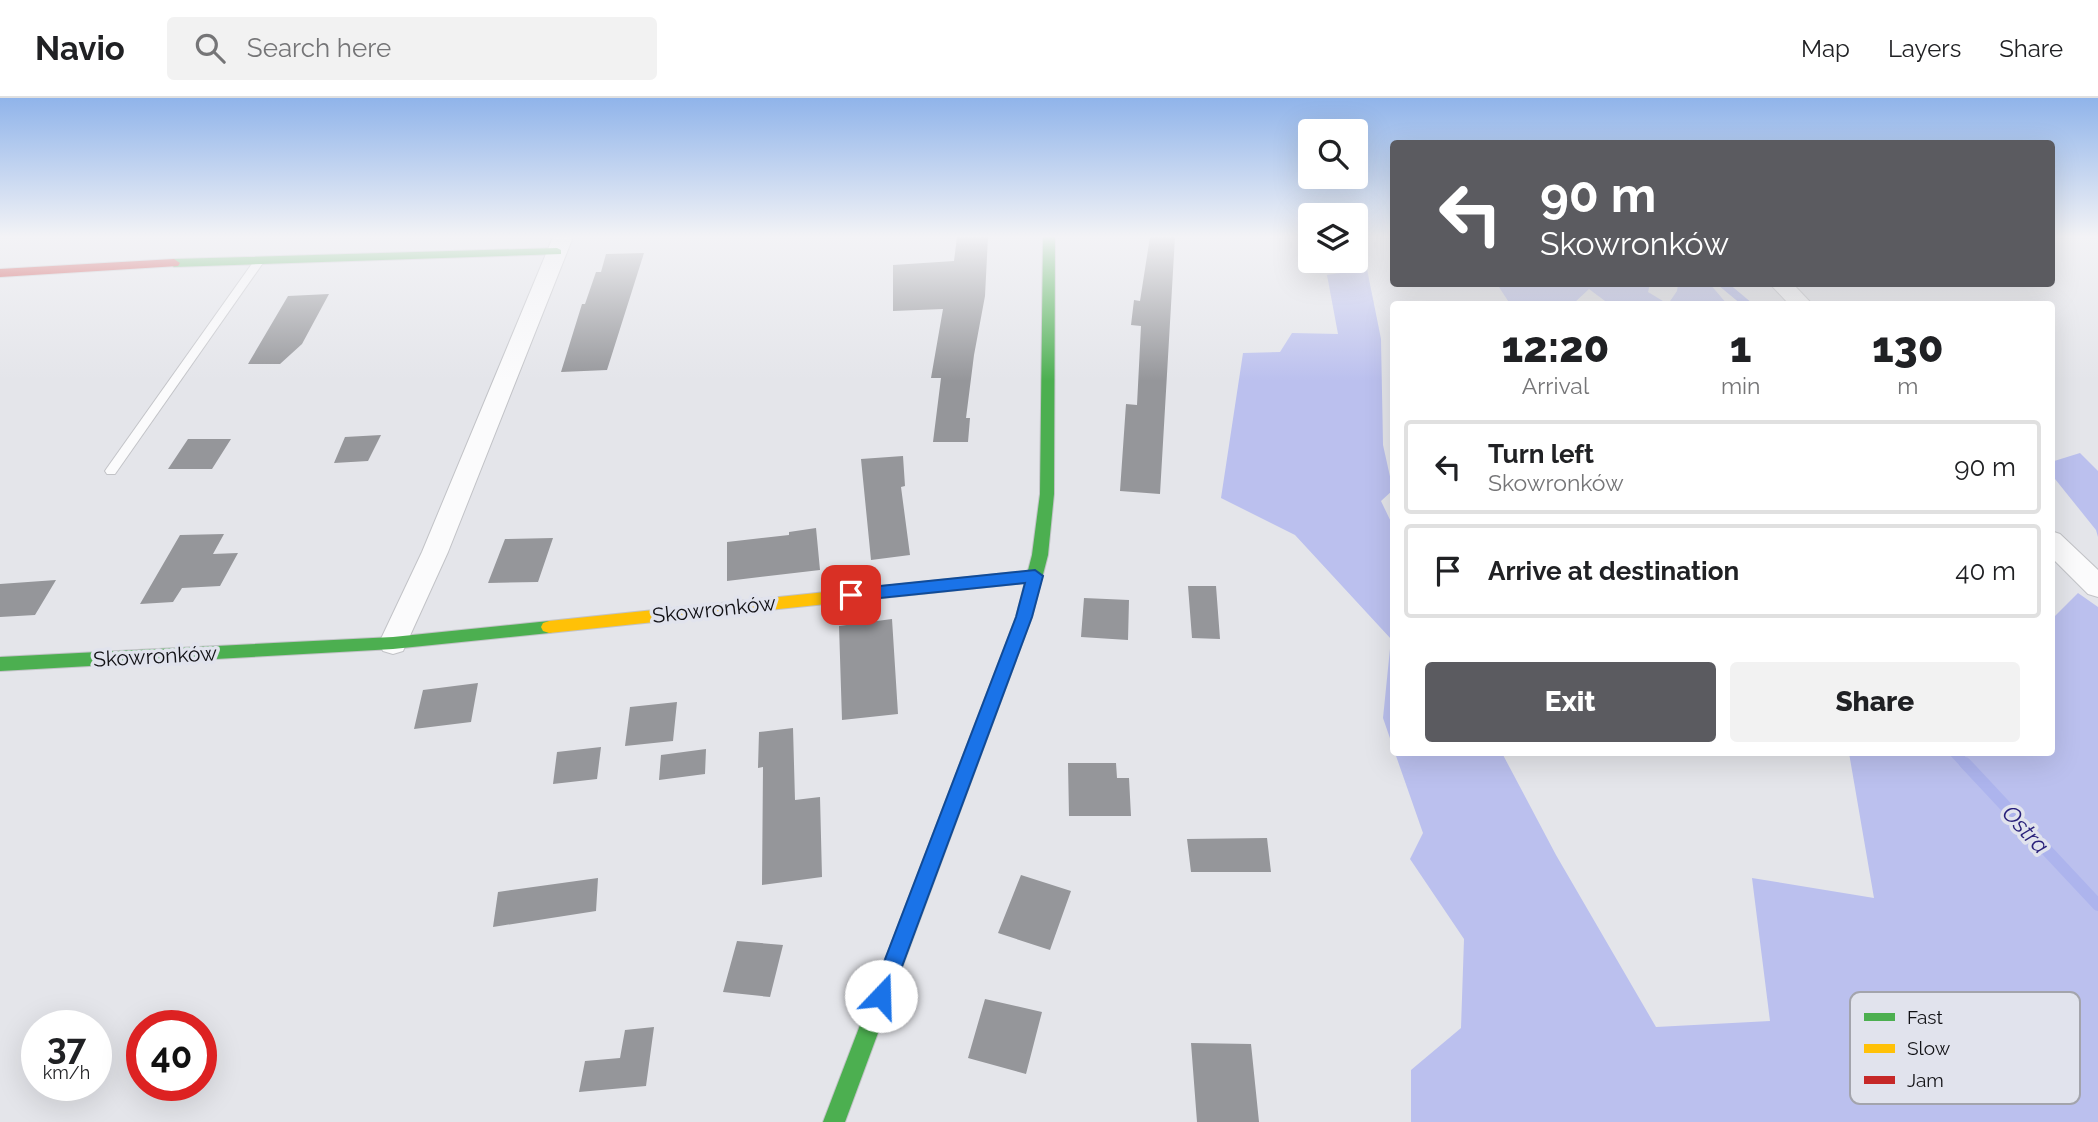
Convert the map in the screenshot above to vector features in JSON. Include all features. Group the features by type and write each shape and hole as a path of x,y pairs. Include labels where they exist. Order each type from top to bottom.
{"street":[{"path":"393,643 435,552 543,285"},
{"path":"834,1122 1024,617 1035,576 1047,494 1049,285"},
{"path":"1784,287 1798,301"},
{"path":"2055,545 2098,587"},
{"name":"Skowronków","path":"0,664 393,643 1035,576"}],"lane":[{"path":"111,471 242,285"}],"shaded area":[{"path":"1329,285 1370,285 1381,339 1383,445 1390,476 1390,493 1381,501 1390,520 1390,638 1295,535 1221,498 1243,353 1280,352 1292,333 1338,334"},
{"path":"1499,287 1649,287 1648,292 1663,301 1605,301 1589,289 1576,301 1508,301"},
{"path":"1678,287 1713,287 1724,301 1670,301"},
{"path":"2080,453 2098,471 2098,537 2096,530 2055,479 2055,461"},
{"path":"2078,593 2098,607 2098,1122 1411,1122 1411,1070 1461,1028 1464,939 1410,859 1423,833 1396,756 1504,756 1556,855 1656,1027 1770,1021 1752,878 1874,898 1850,756 2055,756 2055,616"},
{"path":"1390,649 1390,738 1383,718"}],"building":[{"path":"592,285 634,285 607,370 561,372 582,304 585,304"},
{"path":"893,285 986,285 966,418 970,418 968,442 933,442 941,378 931,378 943,309 893,311"},
{"path":"1143,285 1172,285 1160,494 1120,491 1126,404 1137,405 1141,326 1131,325 1134,300 1140,301"},
{"path":"329,294 302,344 280,364 248,364 288,296"},
{"path":"381,435 368,461 334,463 345,437"},
{"path":"188,439 231,439 212,469 168,469"},
{"path":"903,456 905,486 901,487 910,555 871,560 861,459"},
{"path":"816,528 820,570 727,581 727,542 789,535 789,532"},
{"path":"224,534 213,554 238,553 220,586 182,588 173,602 140,604 180,535"},
{"path":"553,538 538,582 488,583 505,539"},
{"path":"56,580 35,615 0,617 0,584"},
{"path":"1188,586 1216,586 1220,639 1192,638"},
{"path":"1084,598 1129,600 1128,640 1081,637"},
{"path":"892,619 898,714 842,720 839,626"},
{"path":"478,683 471,722 414,729 423,690"},
{"path":"677,702 673,741 625,746 630,707"},
{"path":"793,728 795,800 820,797 822,877 762,885 763,767 758,768 759,732"},
{"path":"601,747 597,779 553,784 557,752"},
{"path":"706,749 705,774 659,780 661,755"},
{"path":"1068,763 1116,763 1117,778 1129,778 1131,816 1069,816"},
{"path":"1267,838 1271,872 1191,872 1187,839"},
{"path":"1021,875 1071,891 1050,950 998,933"},
{"path":"598,878 596,911 493,927 498,892"},
{"path":"737,941 783,945 770,997 723,992"},
{"path":"985,999 1042,1012 1026,1074 968,1058"},
{"path":"654,1027 646,1086 579,1092 585,1061 620,1058 625,1030"},
{"path":"1191,1043 1251,1044 1259,1122 1197,1122"}],"waterway":[{"name":"Ostra","path":"1727,287 1743,301"},
{"name":"Ostra","path":"1958,756 1966,765"},
{"name":"Ostra","path":"1965,763 2098,905"}],"traffic: fast":[{"path":"834,1122 1024,617 1040,555 1047,494 1049,285"},
{"path":"0,664 393,643 549,627"}],"traffic: slow":[{"path":"549,627 1035,576"}],"route":[{"path":"851,595 1035,576 1024,617 881,996"}]}
